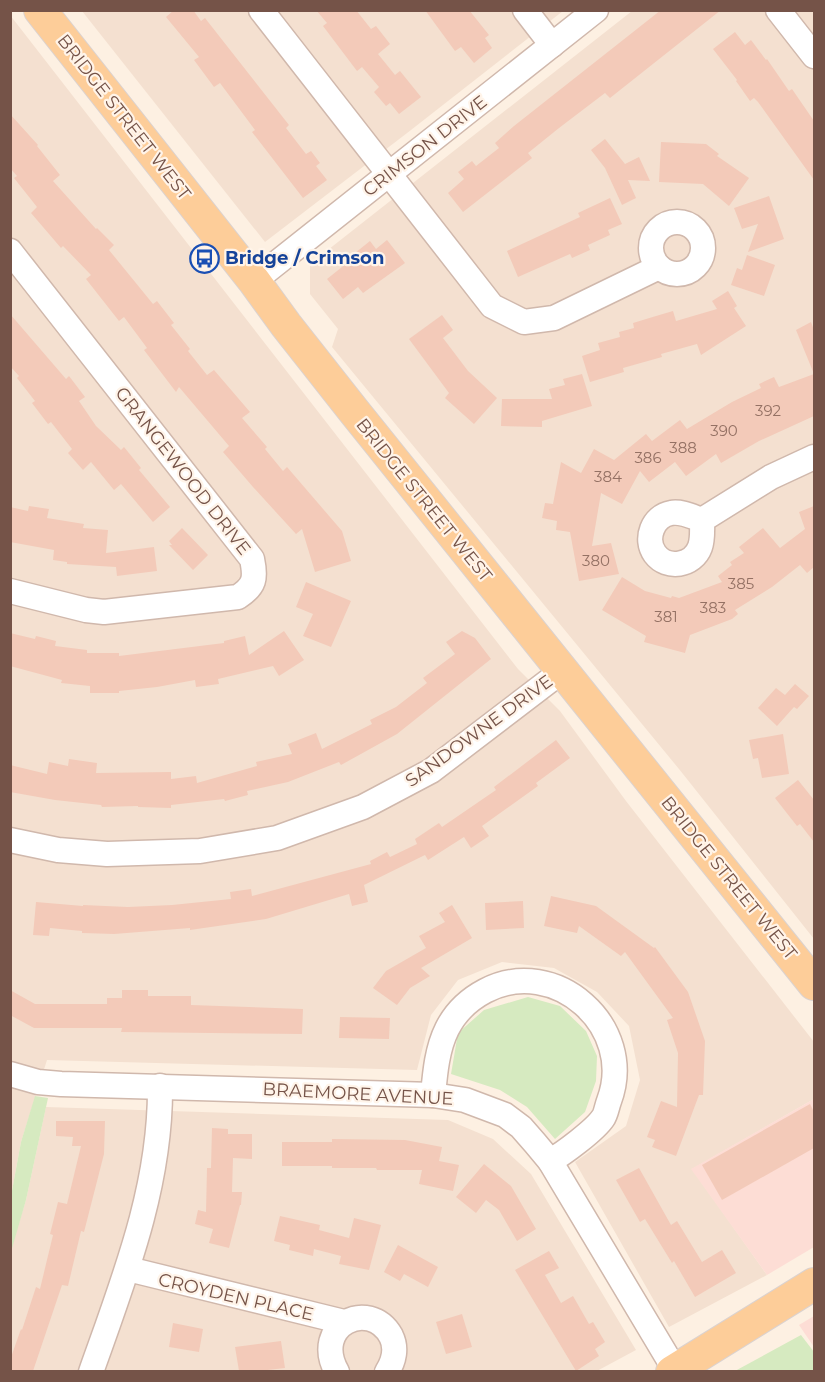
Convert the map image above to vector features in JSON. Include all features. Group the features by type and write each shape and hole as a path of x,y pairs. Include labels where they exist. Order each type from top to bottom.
{"main road":[{"name":"BRIDGE STREET WEST","path":"40,10 254,281 346,402 814,984"},
{"path":"673,1370 814,1284"}],"street":[{"path":"261,10 492,306 524,322 554,318 659,267"},
{"path":"525,10 552,45"},
{"name":"CRIMSON DRIVE","path":"254,281 596,10"},
{"path":"778,10 814,56"},
{"name":"GRANGEWOOD DRIVE","path":"10,251 252,559 255,575 249,590 238,597 123,611 86,610 10,591"},
{"path":"702,520 771,477 814,457"},
{"name":"SANDOWNE DRIVE","path":"10,840 58,850 107,854 200,851 277,838 363,807 423,775 562,671"},
{"path":"433,1095 440,1047 447,1029 461,1007 472,997 506,982 528,981 551,985 572,994 591,1009 610,1042 616,1071 614,1089 603,1118 564,1154 550,1161"},
{"name":"BRAEMORE AVENUE","path":"10,1074 38,1082 61,1084 433,1095 465,1100 505,1115 521,1127 550,1161 673,1370"},
{"path":"98,1367 128,1269 153,1175 160,1113 160,1086"},
{"name":"CROYDEN PLACE","path":"128,1269 344,1322"},
{"name":"CROYDEN PLACE","path":"337,1371 330,1361 329,1346 334,1333 344,1322 355,1318 367,1318 387,1329 393,1339 395,1351 387,1371"}],"shaded area":[{"path":"82,11 563,11 265,242"},
{"path":"632,11 814,11 814,939 679,769 332,347 338,329 310,294 310,264"},
{"path":"10,15 518,669 560,711 626,801 814,1042 814,1099 692,1169 767,1275 669,1327 575,1162 626,1126 640,1080 629,1026 597,992 554,968 502,962 458,980 431,1015 417,1070 47,1060 21,1142 11,1196"},
{"path":"814,1099 814,1247 767,1275 691,1169"},
{"path":"46,1107 448,1120 493,1139 531,1174 636,1350 595,1372 11,1371 10,1252 26,1200"},
{"path":"814,1316 814,1347 799,1325"}],"green space":[{"path":"528,997 560,1006 586,1031 597,1056 596,1081 585,1112 555,1139 527,1107 500,1090 451,1074 458,1033 484,1010"},
{"path":"35,1096 48,1098 26,1200 11,1252 11,1196 21,1142"},
{"path":"801,1335 814,1352 814,1371 735,1371"}],"building":[{"path":"174,10 193,10 201,21 205,18 289,125 286,128 306,154 311,151 320,163 316,166 327,180 303,198 252,132 255,130 220,83 214,87 194,60 199,57 166,17"},
{"path":"316,10 356,10 371,29 376,26 390,44 378,54 395,75 400,71 421,97 399,114 390,103 386,106 374,92 379,87 362,67 357,71 323,26 327,23"},
{"path":"425,10 469,10 489,35 485,38 492,48 474,63 461,47 455,51"},
{"path":"661,10 721,10 610,98 605,93 559,128 528,153 532,158 463,212 448,193 464,179 458,172 472,161 476,166 499,148 495,143 514,126"},
{"path":"735,32 745,45 751,40 789,91 792,89 814,121 814,180 758,102 754,98 750,101 713,49"},
{"path":"10,114 38,145 60,175 53,181 96,229 114,245 109,250 153,304 157,301 174,323 171,325 190,349 188,351 207,375 214,370 250,412 242,418 267,447 265,449 283,471 287,467 342,531 351,561 315,572 302,529 296,534 253,487 223,452 229,446 179,387 176,392 144,350 147,348 124,317 119,321 86,279 91,275 63,246 61,248 31,213 37,207 14,178 17,176 10,168"},
{"path":"605,139 625,164 639,157 650,181 628,180 636,198 622,205 605,168 591,150"},
{"path":"661,142 706,144 719,154 717,156 749,178 729,206 703,184 659,182"},
{"path":"769,196 784,239 748,252 758,224 742,229 734,208"},
{"path":"610,198 622,224 608,230 610,235 588,245 590,250 572,258 570,254 518,277 507,251 580,217 578,213"},
{"path":"387,240 405,263 363,293 358,287 343,299 327,279 342,267 340,265 370,241 376,249"},
{"path":"747,255 775,265 764,296 731,285 737,268 742,270"},
{"path":"728,291 737,306 734,308 746,326 701,355 697,344 661,354 662,357 623,368 624,372 590,382 582,356 600,350 598,343 620,337 619,332 634,328 633,323 673,311 676,321 717,309 712,301"},
{"path":"10,314 66,379 69,376 85,397 79,401 96,426 121,450 124,447 141,468 139,470 170,507 153,522 121,484 114,490 91,462 83,470 68,453 72,449 51,422 48,424 32,403 35,401 10,366"},
{"path":"442,315 453,330 443,338 468,371 497,398 474,424 445,398 449,393 409,339"},
{"path":"811,322 814,330 814,374 796,330"},
{"path":"582,374 592,406 542,421 542,427 501,426 502,399 552,399 549,389 565,385 563,379"},
{"path":"814,374 814,416 759,441 721,463 716,454 686,476 675,462 649,482 640,471 622,504 601,493 592,546 611,543 619,574 579,581 570,532 556,530 557,521 542,518 545,503 553,504 561,462 581,473 594,449 614,460 646,434 652,441 680,420 687,429 732,402 761,388 759,384 774,377 779,387"},
{"path":"29,506 49,509 47,518 84,524 83,528 108,530 106,553 154,547 157,571 117,576 116,567 67,564 67,562 53,560 54,550 10,542 10,507 28,511"},
{"path":"814,506 814,567 807,573 800,565 772,587 735,610 738,614 732,619 690,635 685,653 644,642 646,636 602,610 622,577 645,591 671,598 672,596 679,598 722,582 718,576 732,565 730,562 744,553 739,547 763,528 780,548 805,529 799,512"},
{"path":"182,528 208,555 193,570 169,545 172,545 169,541"},
{"path":"306,582 351,601 331,647 303,636 313,614 296,607"},
{"path":"284,631 304,660 279,676 273,666 218,679 219,684 196,687 195,680 119,691 119,693 90,693 90,686 61,683 62,680 10,666 10,633 56,641 55,646 87,650 87,653 119,653 119,656 224,643 224,641 245,636 249,655"},
{"path":"462,631 475,638 491,659 397,734 341,765 339,762 288,782 247,791 248,795 225,801 224,799 171,805 171,808 102,807 101,805 10,792 10,765 47,774 49,762 68,766 69,759 97,763 96,773 171,772 171,779 196,776 197,783 257,766 256,762 292,754 288,744 316,733 322,749 372,724 370,720 396,707 427,683 423,678 455,654 446,642"},
{"path":"795,684 809,696 797,709 794,707 777,726 758,708 776,688 785,695"},
{"path":"783,734 789,774 762,778 758,758 753,759 749,740"},
{"path":"556,740 570,758 536,783 538,786 482,826 489,836 471,848 464,837 428,860 425,855 364,885 368,902 352,906 349,894 266,919 190,930 190,928 114,934 82,933 82,931 50,928 49,936 33,935 36,902 128,907 231,899 230,892 251,889 252,896 371,864 370,861 387,852 390,857 417,844 415,839 439,823 442,827 496,790 494,787"},
{"path":"798,780 814,800 814,842 800,824 797,826 775,798"},
{"path":"551,896 596,906 655,947 688,992 705,1041 703,1095 699,1095 676,1156 652,1147 655,1140 647,1137 661,1101 677,1107 678,1053 667,1020 673,1018 625,952 621,956 579,926 577,933 544,926"},
{"path":"523,901 524,928 486,930 485,903"},
{"path":"452,905 472,938 421,968 430,976 410,988 397,1005 373,988 386,971 426,948 419,936 445,922 439,913"},
{"path":"10,990 35,1004 107,1004 107,998 122,998 122,990 148,990 148,996 191,996 191,1005 303,1009 302,1034 121,1032 122,1028 34,1028 10,1015"},
{"path":"340,1017 390,1018 389,1039 339,1038"},
{"path":"810,1104 814,1112 814,1148 722,1200 702,1165"},
{"path":"56,1121 105,1121 104,1154 84,1232 81,1231 68,1286 62,1285 33,1371 10,1371 10,1360 36,1287 40,1289 58,1202 67,1204 81,1146 72,1146 73,1137 56,1136"},
{"path":"212,1128 228,1129 228,1134 252,1134 252,1159 233,1158 232,1192 242,1192 241,1205 229,1248 209,1243 213,1229 195,1224 198,1210 206,1212 207,1168 211,1168"},
{"path":"332,1139 405,1140 442,1147 439,1161 459,1165 453,1191 419,1184 422,1170 282,1166 282,1142 332,1142"},
{"path":"484,1164 511,1186 536,1229 517,1241 499,1210 486,1200 476,1213 456,1197"},
{"path":"639,1168 671,1225 677,1221 702,1262 722,1250 736,1273 695,1297 645,1219 640,1222 616,1180"},
{"path":"280,1216 320,1225 319,1230 349,1238 354,1218 381,1225 369,1270 339,1264 341,1256 314,1249 313,1256 289,1250 290,1245 274,1241"},
{"path":"398,1245 438,1267 428,1287 404,1274 400,1281 384,1272"},
{"path":"549,1251 559,1268 545,1275 561,1303 573,1296 589,1324 593,1322 605,1342 595,1349 599,1356 576,1371 515,1270"},
{"path":"462,1314 472,1347 446,1354 436,1322"},
{"path":"173,1323 203,1329 199,1352 169,1347"},
{"path":"281,1341 285,1368 239,1371 235,1347"}],"place":[{"name":"Bridge / Crimson","path":"204,258"}]}
